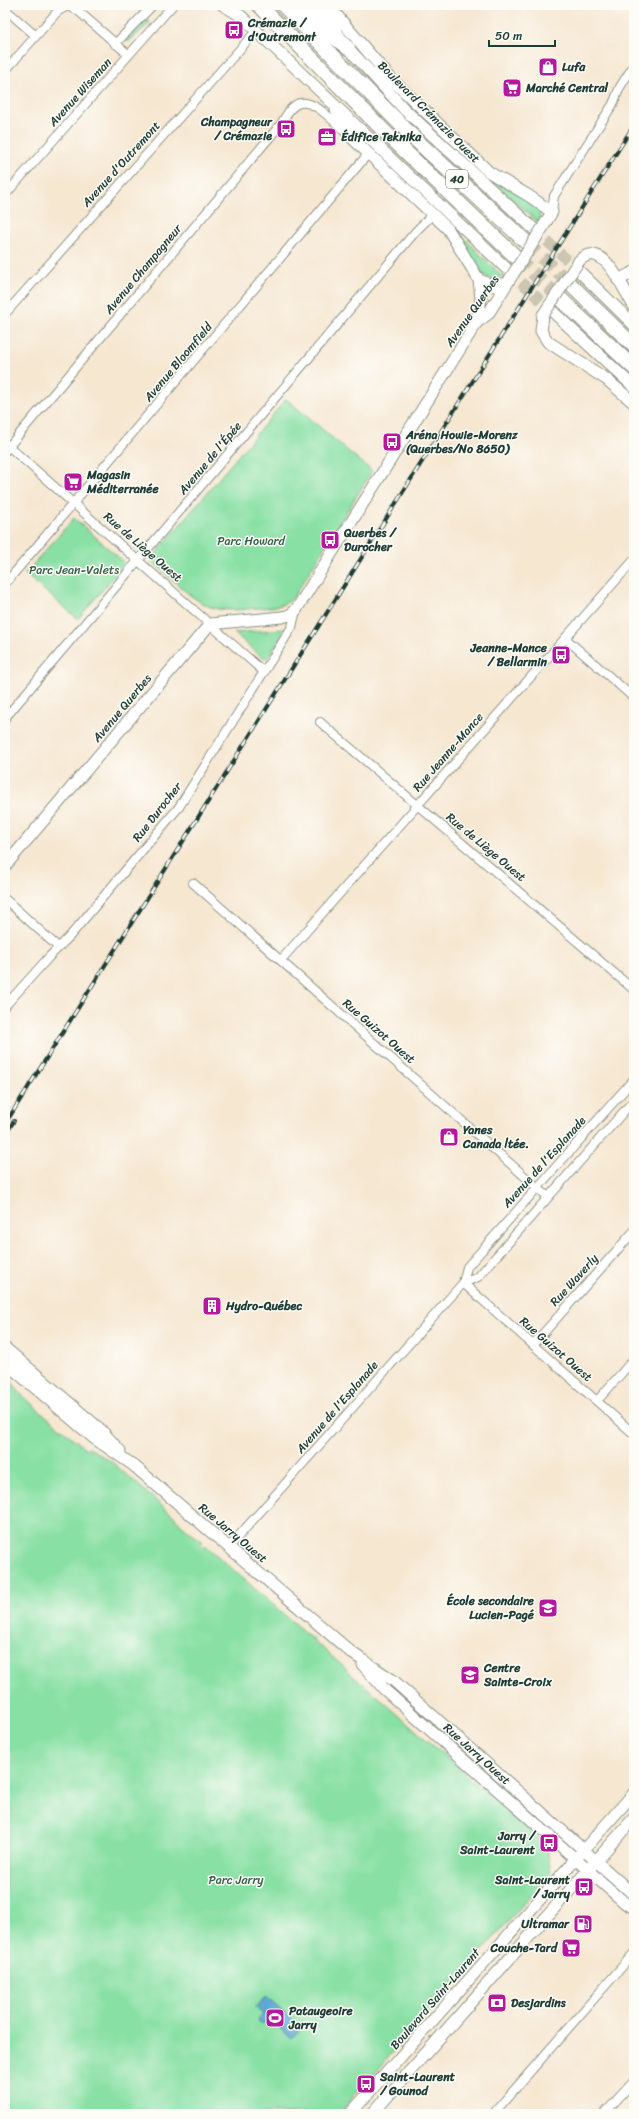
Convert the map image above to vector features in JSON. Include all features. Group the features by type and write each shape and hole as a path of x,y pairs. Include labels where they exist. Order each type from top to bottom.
{"highway":[{"name":"40","path":"259,5 385,132 517,258"},
{"name":"40","path":"283,5 416,140 526,244"},
{"path":"299,5 319,25 348,48"},
{"path":"570,284 634,346"},
{"path":"561,299 634,368"}],"main road":[{"path":"223,5 241,16"},
{"path":"230,5 332,102 509,277 495,286 479,280"},
{"name":"Boulevard Crémazie Ouest","path":"314,5 327,19 348,48 411,116 539,229"},
{"name":"Boulevard Crémazie Ouest","path":"328,5 390,79 482,166 552,212"},
{"path":"332,102 350,136 453,234 479,280 481,298 477,322"},
{"name":"Avenue Querbes","path":"296,610 477,322 488,314 539,229 552,212"},
{"path":"634,306 610,266 597,256 586,256 548,313 541,331 548,342 606,379 634,403"},
{"path":"578,266 634,325"},
{"path":"618,280 634,272"},
{"path":"548,313 634,386"},
{"path":"210,624 285,617 296,610"},
{"name":"Avenue Querbes","path":"5,866 210,624"},
{"name":"Rue Jarry Ouest","path":"5,1348 102,1431 133,1465"},
{"name":"Rue Jarry Ouest","path":"5,1362 95,1439 133,1465 352,1653 394,1681 634,1895"},
{"name":"Rue Jarry Ouest","path":"352,1653 385,1690 625,1903 634,1908"},
{"name":"Boulevard Saint-Laurent","path":"354,2113 634,1792"},
{"path":"372,2114 634,1818"}],"street":[{"name":"Avenue Wiseman","path":"115,44 153,5"},
{"name":"Avenue Wiseman","path":"5,195 173,5"},
{"path":"5,71 59,9 70,7 77,10 129,55"},
{"path":"5,9 36,36"},
{"name":"Avenue d'Outremont","path":"5,314 256,31"},
{"name":"Avenue Querbes","path":"552,212 554,196 612,104 620,87 634,65"},
{"name":"Avenue Champagneur","path":"6,447 276,129 291,109 299,103 305,102 312,104 350,136"},
{"name":"Avenue Bloomfield","path":"5,584 368,154"},
{"name":"Avenue de l'Épée","path":"5,718 416,231 433,214"},
{"name":"Rue de Liège Ouest","path":"6,447 74,503 264,672"},
{"name":"Rue Jeanne-Mance","path":"281,960 634,560"},
{"name":"Rue Durocher","path":"5,1006 70,936 179,807 292,627 296,610"},
{"path":"565,638 634,698"},
{"name":"Rue de Liège Ouest","path":"320,722 634,990"},
{"name":"Rue Guizot Ouest","path":"193,883 548,1197"},
{"path":"5,899 58,948"},
{"name":"Avenue de l'Esplanade","path":"228,1547 463,1283 468,1267 634,1079"},
{"name":"Avenue de l'Esplanade","path":"463,1283 478,1277 634,1100"},
{"name":"Rue Waverly","path":"533,1345 634,1231"},
{"name":"Rue Guizot Ouest","path":"463,1283 634,1434"},
{"path":"597,1401 634,1359"},
{"path":"493,2114 634,1953"},
{"path":"604,2114 634,2080"}],"green space":[{"path":"148,20 150,23 128,42 126,40"},
{"path":"482,172 535,204 540,214 539,223"},
{"path":"454,228 502,276 492,279 486,277 480,272"},
{"name":"Parc Howard","path":"286,399 372,471 295,595 288,602 279,606 239,610 210,607 183,590 152,561 152,558"},
{"name":"Parc Jean-Valets","path":"74,518 125,563 78,619 25,574"},
{"path":"286,629 269,656 266,658 261,656 234,633"},
{"name":"Parc Jarry","path":"5,1374 22,1395 37,1409 86,1449 88,1447 113,1463 202,1542 200,1544 203,1547 205,1545 544,1843 543,1845 547,1849 551,1873 338,2114 5,2114"}],"water":[{"name":"Pataugeoire Jarry","path":"266,1996 302,2028 292,2039 269,2019 264,2024 259,2022 258,2019 263,2014 256,2008"}],"tunnel":[{"path":"535,230 578,270"},
{"path":"527,243 570,284"},
{"path":"517,258 561,299"},
{"path":"509,271 553,312"}],"railway":[{"path":"5,1124 634,125"},
{"path":"5,1135 14,1121"}],"place":[{"name":"Crémazie / d'Outremont","path":"234,30"},
{"name":"Lufa","path":"548,67"},
{"name":"Marché Central","path":"512,88"},
{"name":"Champagneur / Crémazie","path":"286,129"},
{"name":"Édifice Teknika","path":"327,137"},
{"name":"Aréna Howie-Morenz (Querbes/No 8650)","path":"392,442"},
{"name":"Magasin Méditerranée","path":"73,482"},
{"name":"Querbes / Durocher","path":"330,540"},
{"name":"Jeanne-Mance / Bellarmin","path":"561,655"},
{"name":"Yanes Canada ltée.","path":"449,1137"},
{"name":"Hydro-Québec","path":"212,1306"},
{"name":"École secondaire Lucien-Pagé","path":"548,1608"},
{"name":"Centre Sainte-Croix","path":"470,1675"},
{"name":"Jarry / Saint-Laurent","path":"549,1843"},
{"name":"Saint-Laurent / Jarry","path":"584,1887"},
{"name":"Ultramar","path":"583,1924"},
{"name":"Couche-Tard","path":"571,1948"},
{"name":"Desjardins","path":"497,2003"},
{"name":"Pataugeoire Jarry","path":"275,2018"},
{"name":"Saint-Laurent / Gounod","path":"366,2084"}]}
